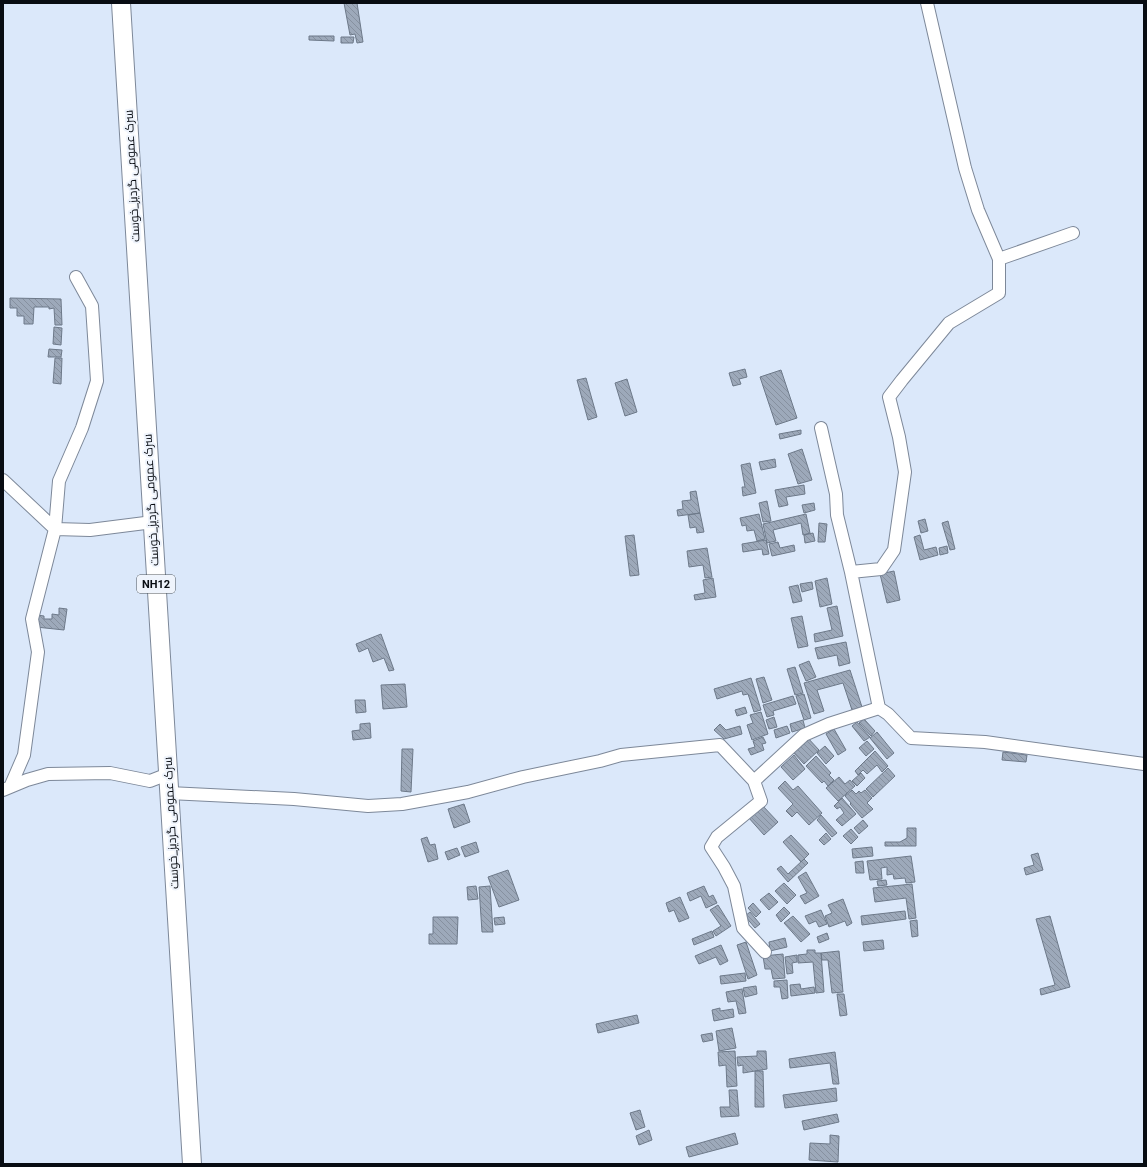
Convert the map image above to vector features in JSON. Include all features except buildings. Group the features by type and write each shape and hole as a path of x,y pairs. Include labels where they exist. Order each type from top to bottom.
{"highway":[{"name":"سرک عمومی گردیز_خوست","path":"122,3 192,1164"}],"street":[{"path":"852,572 880,569 894,550 905,472 899,437 889,397 950,323 999,292 999,259 978,210 965,168 927,3"},
{"path":"999,259 1073,233"},
{"path":"7,787 24,755 38,652 32,619 55,529 60,481 82,428 97,381 92,306 76,277"},
{"path":"821,428 836,494 837,515 852,572 879,708 888,714 911,738 985,742 1144,764"},
{"path":"3,480 55,529 90,530 153,522"},
{"path":"754,781 804,735 829,724 879,708"},
{"path":"169,793 294,799 368,806 402,804 468,792 523,777 600,761 621,755 720,745 754,781 761,801 717,837 711,847 734,886 743,928 765,952"},
{"path":"7,787 48,774 110,773 150,781 168,774"}]}
